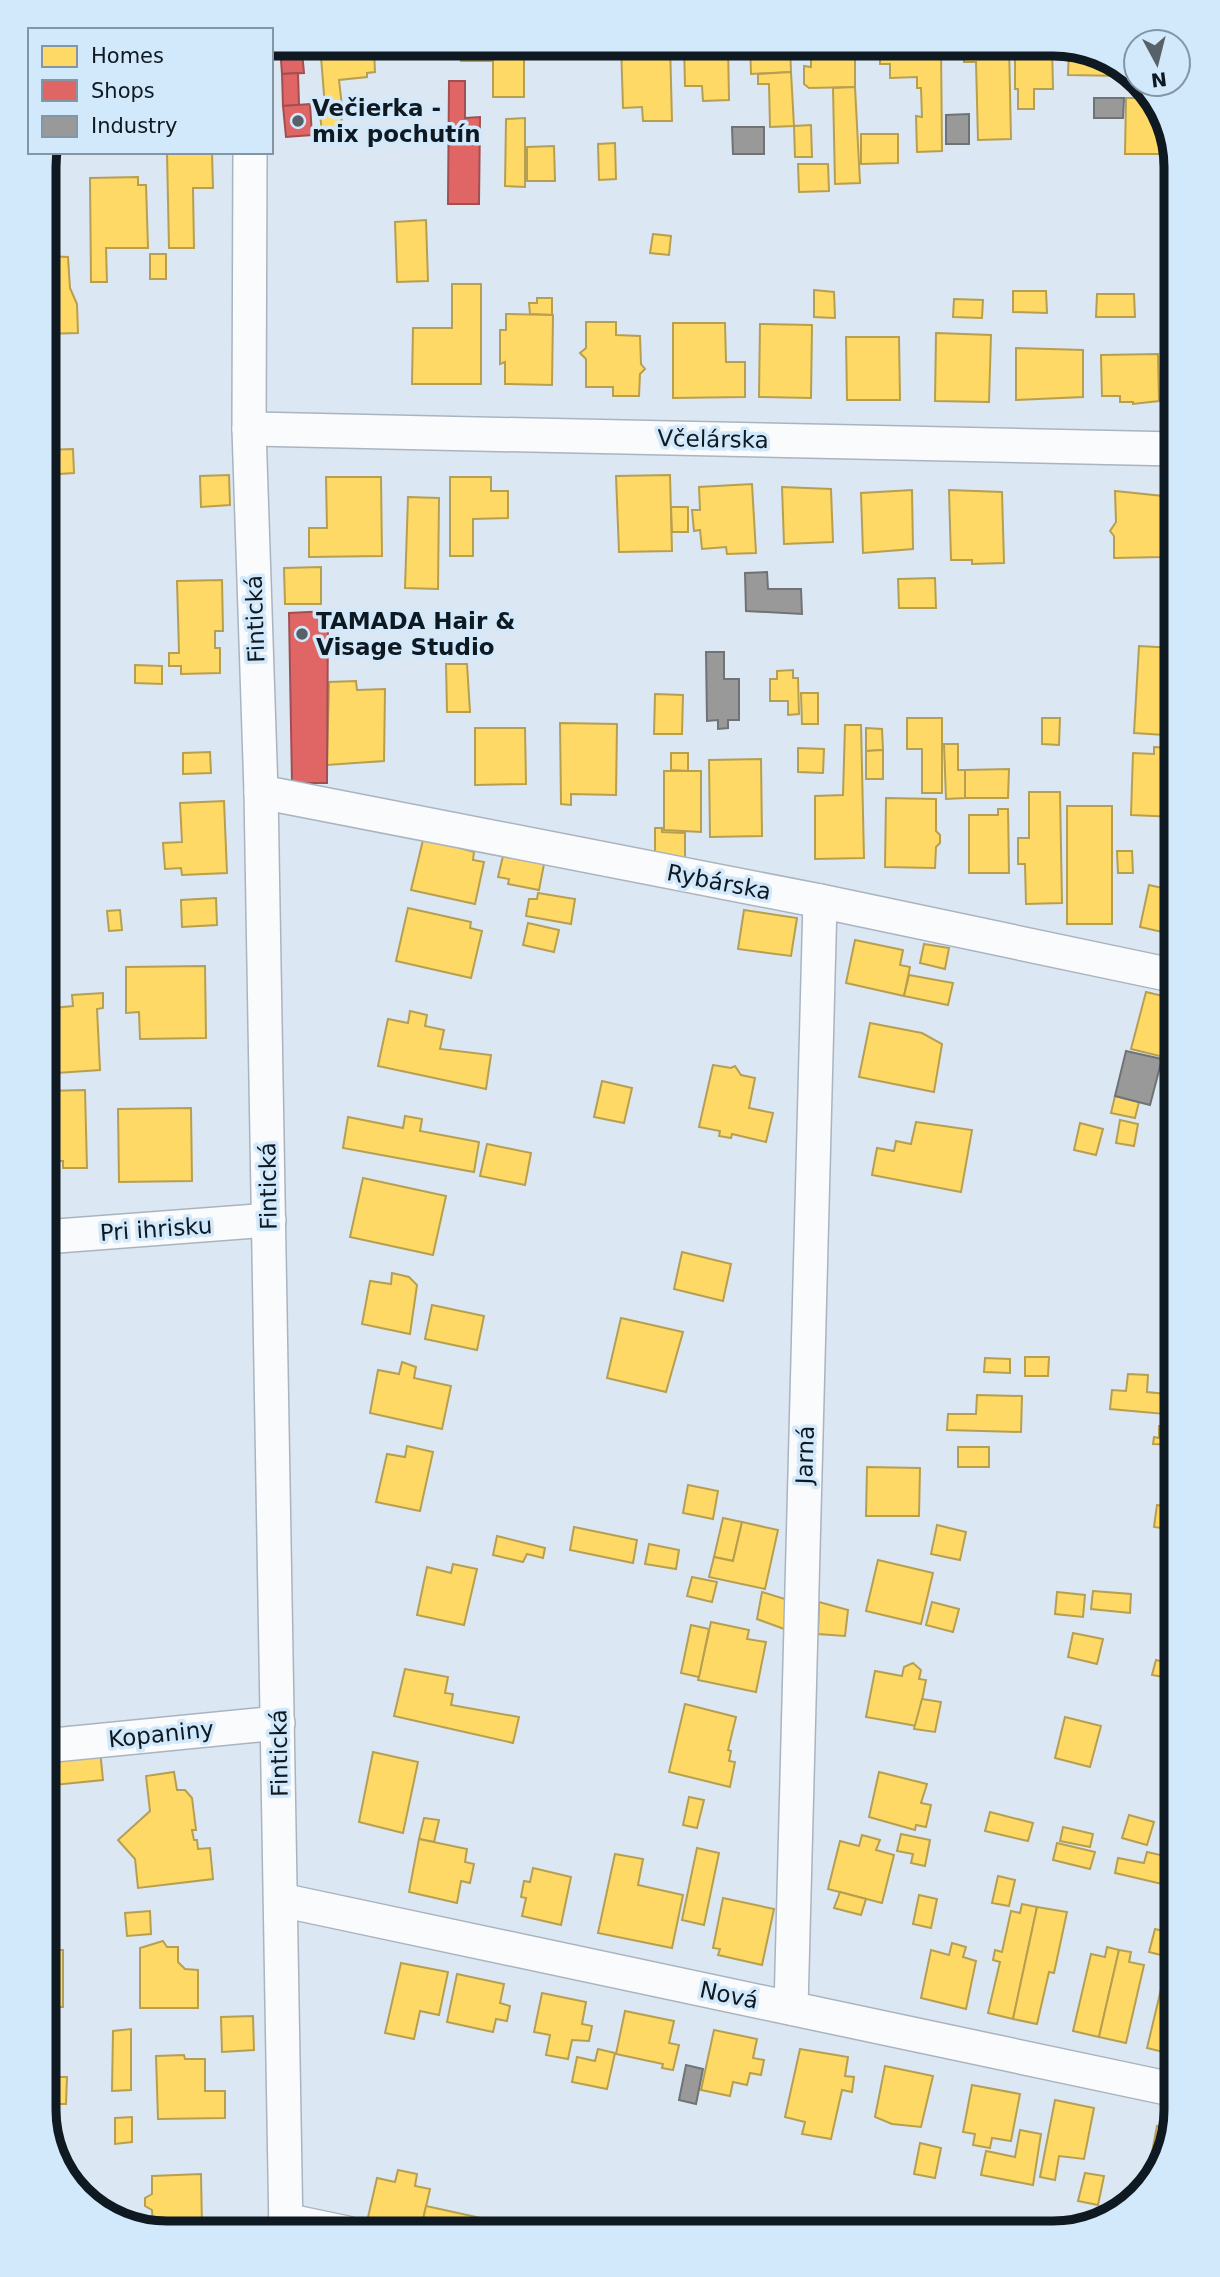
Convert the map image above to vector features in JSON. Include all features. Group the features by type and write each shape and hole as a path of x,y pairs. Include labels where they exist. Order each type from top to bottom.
{"street":[{"name":"Fintická","path":"250,154 249,429 261,792 286,2221"},
{"name":"Včelárska","path":"249,429 1164,449"},
{"name":"Rybárska","path":"261,792 820,901 1164,973"},
{"name":"Jarná","path":"791,2008 820,901"},
{"name":"Pri ihrisku","path":"56,1236 269,1220"},
{"name":"Kopaniny","path":"56,1745 278,1723"},
{"name":"Nová","path":"281,1900 1164,2087"}],"building: Homes":[{"path":"321,56 374,56 375,72 367,73 367,77 339,80 342,106 325,107"},
{"path":"461,56 524,56 524,97 493,97 493,61 461,61"},
{"path":"621,56 670,56 672,121 643,121 642,107 623,108"},
{"path":"684,56 728,56 729,100 703,101 702,86 685,86"},
{"path":"750,56 790,56 791,72 751,74"},
{"path":"811,56 855,56 855,87 809,88 804,84 804,66 811,67"},
{"path":"880,56 941,56 942,151 917,152 916,116 922,117 921,88 917,88 917,77 890,78 890,64 880,64"},
{"path":"964,56 1009,56 1011,139 978,140 976,62 964,62"},
{"path":"1015,56 1052,56 1053,89 1034,89 1034,109 1018,109 1018,89 1015,89"},
{"path":"1069,57 1096,64 1116,76 1068,75"},
{"path":"791,72 794,126 770,127 769,84 758,84 758,74"},
{"path":"855,87 860,183 835,184 833,88"},
{"path":"1126,98 1140,98 1156,124 1162,145 1164,174 1161,174 1161,154 1125,154"},
{"path":"341,113 343,137 323,139 320,115"},
{"path":"525,118 525,187 505,186 506,119"},
{"path":"811,125 812,157 795,157 794,126"},
{"path":"861,134 898,134 898,163 861,164"},
{"path":"615,143 616,179 599,180 598,144"},
{"path":"554,146 555,181 527,181 527,147"},
{"path":"167,154 212,154 213,188 193,188 194,248 169,248"},
{"path":"798,164 828,164 829,191 799,192"},
{"path":"138,177 138,185 146,185 148,248 106,248 107,282 91,282 90,178"},
{"path":"426,220 428,281 397,282 395,222"},
{"path":"653,234 671,236 669,255 650,253"},
{"path":"150,254 166,254 166,279 150,279"},
{"path":"56,256 68,257 70,288 77,304 78,333 56,334"},
{"path":"452,284 481,284 481,384 412,384 413,328 452,328"},
{"path":"814,290 834,292 835,318 814,317"},
{"path":"1013,291 1046,291 1047,313 1013,312"},
{"path":"1097,294 1134,294 1135,317 1096,317"},
{"path":"537,298 552,298 552,315 530,314 529,303 537,303"},
{"path":"954,299 983,300 982,318 953,317"},
{"path":"506,314 553,315 552,385 505,384 505,362 500,364 500,330 506,330"},
{"path":"586,322 616,322 616,335 640,336 641,364 645,369 640,374 639,396 613,396 613,387 586,387 586,359 580,353 586,348"},
{"path":"673,323 725,323 726,362 745,362 745,397 673,398"},
{"path":"760,324 812,325 811,398 759,397"},
{"path":"936,333 991,335 989,402 935,401"},
{"path":"846,337 899,337 900,400 847,400"},
{"path":"1016,348 1083,350 1083,397 1016,400"},
{"path":"1158,354 1159,401 1133,404 1120,402 1120,396 1102,396 1101,355"},
{"path":"73,449 74,473 56,474 56,450"},
{"path":"229,475 230,505 201,507 200,476"},
{"path":"670,475 672,551 619,552 616,476"},
{"path":"326,477 381,477 382,556 309,557 309,528 327,528"},
{"path":"450,477 491,477 491,491 508,491 508,518 473,519 473,556 450,556"},
{"path":"752,484 756,553 727,554 726,547 702,549 700,530 694,531 692,510 700,510 699,487"},
{"path":"782,487 831,489 833,542 784,544"},
{"path":"912,490 913,549 863,553 861,493"},
{"path":"949,490 1002,492 1004,563 972,564 972,560 951,560"},
{"path":"1115,491 1163,496 1162,557 1114,558 1114,536 1110,531 1116,522"},
{"path":"408,497 439,498 438,589 405,588"},
{"path":"671,507 688,507 688,532 672,532"},
{"path":"321,567 321,604 285,604 284,568"},
{"path":"935,578 936,608 899,608 898,579"},
{"path":"222,580 223,631 215,631 215,648 220,648 220,673 181,674 181,666 169,666 169,653 179,653 177,581"},
{"path":"1139,646 1164,647 1164,735 1134,733"},
{"path":"446,664 467,664 470,712 447,712"},
{"path":"135,665 162,666 162,684 135,683"},
{"path":"793,670 793,678 798,678 799,714 788,715 788,701 770,701 770,679 777,679 777,671"},
{"path":"356,681 357,690 385,689 384,761 327,765 329,682"},
{"path":"801,693 818,693 818,724 802,724"},
{"path":"655,694 683,695 682,734 654,734"},
{"path":"907,718 942,718 942,793 922,793 922,749 907,749"},
{"path":"1042,718 1060,718 1059,745 1042,744"},
{"path":"560,723 617,724 616,795 571,794 571,805 561,804"},
{"path":"845,725 861,725 864,858 815,859 815,796 843,795"},
{"path":"475,728 525,728 526,784 475,785"},
{"path":"866,728 882,729 883,750 866,751"},
{"path":"944,744 958,744 958,770 965,770 965,798 946,799"},
{"path":"1154,747 1164,747 1164,816 1131,815 1133,753 1154,754"},
{"path":"798,748 824,749 823,773 798,772"},
{"path":"883,750 883,779 866,779 866,751"},
{"path":"210,752 211,773 183,774 183,753"},
{"path":"671,753 688,753 688,771 671,770"},
{"path":"761,759 762,836 710,837 709,760"},
{"path":"1009,769 1008,798 965,798 965,770"},
{"path":"664,771 701,771 701,832 664,830"},
{"path":"1029,792 1060,792 1062,903 1026,904 1025,864 1018,864 1018,838 1029,838"},
{"path":"886,798 936,799 936,831 940,835 940,843 936,847 935,868 885,867"},
{"path":"224,801 227,873 182,875 181,868 165,869 163,843 182,842 180,803"},
{"path":"1067,806 1112,806 1112,924 1067,924"},
{"path":"998,809 1008,809 1009,873 969,873 969,815 998,815"},
{"path":"655,828 662,828 662,832 685,833 685,860 655,856"},
{"path":"423,840 462,846 460,848 474,852 473,860 484,862 475,904 411,890"},
{"path":"1117,851 1132,851 1133,873 1118,873"},
{"path":"503,856 544,864 539,890 508,884 509,879 498,877"},
{"path":"1149,885 1164,888 1164,932 1140,927"},
{"path":"538,893 575,899 571,924 526,916 529,899 537,899"},
{"path":"216,898 217,925 182,927 181,900"},
{"path":"408,908 471,922 470,928 482,931 471,978 396,961"},
{"path":"120,910 122,930 109,931 107,911"},
{"path":"744,910 797,918 791,956 738,949"},
{"path":"528,923 559,930 554,952 523,945"},
{"path":"855,940 903,950 900,965 910,967 904,996 846,983"},
{"path":"924,944 949,948 945,969 920,963"},
{"path":"205,966 206,1038 140,1039 139,1012 126,1013 126,967"},
{"path":"909,975 953,983 948,1005 904,996"},
{"path":"1146,992 1164,996 1164,1057 1131,1049"},
{"path":"103,993 103,1008 97,1009 100,1070 57,1073 56,1008 73,1006 72,995"},
{"path":"410,1011 427,1015 425,1026 444,1030 440,1049 491,1055 486,1089 378,1066 388,1019 408,1023"},
{"path":"870,1023 922,1033 942,1044 934,1092 859,1077"},
{"path":"713,1065 731,1068 735,1066 741,1075 755,1078 749,1108 773,1113 766,1142 732,1134 731,1138 719,1136 720,1131 699,1127"},
{"path":"602,1081 632,1088 624,1123 594,1117"},
{"path":"85,1090 87,1168 63,1168 63,1161 56,1161 56,1091"},
{"path":"1115,1096 1139,1102 1135,1118 1111,1113"},
{"path":"191,1108 192,1181 119,1182 118,1109"},
{"path":"405,1116 422,1119 420,1131 479,1142 474,1172 343,1148 348,1117 403,1128"},
{"path":"1120,1120 1138,1124 1134,1146 1116,1143"},
{"path":"916,1122 972,1130 961,1192 872,1175 877,1148 894,1151 896,1141 911,1144"},
{"path":"1080,1123 1103,1129 1096,1155 1074,1150"},
{"path":"487,1144 531,1153 525,1185 480,1176"},
{"path":"363,1178 446,1196 433,1255 350,1237"},
{"path":"682,1252 731,1264 723,1301 674,1289"},
{"path":"392,1273 409,1277 417,1285 410,1334 362,1324 370,1281 391,1284"},
{"path":"432,1305 484,1316 477,1350 425,1339"},
{"path":"621,1318 683,1332 666,1392 607,1378"},
{"path":"1025,1357 1049,1357 1048,1376 1025,1376"},
{"path":"985,1358 1010,1359 1010,1373 984,1372"},
{"path":"402,1362 416,1367 414,1378 451,1386 442,1429 370,1413 378,1370 399,1374"},
{"path":"1128,1374 1148,1375 1147,1392 1164,1394 1164,1414 1110,1409 1112,1390 1126,1391"},
{"path":"977,1395 1022,1396 1021,1432 947,1430 948,1414 976,1414"},
{"path":"1159,1426 1164,1426 1164,1444 1153,1444 1154,1437 1159,1438"},
{"path":"407,1446 433,1452 420,1511 376,1502 387,1454 405,1457"},
{"path":"958,1447 989,1447 989,1467 958,1467"},
{"path":"867,1467 920,1468 919,1516 866,1516"},
{"path":"688,1485 718,1491 713,1519 683,1513"},
{"path":"1157,1505 1164,1506 1164,1528 1154,1527"},
{"path":"723,1518 742,1522 733,1561 714,1557"},
{"path":"742,1522 778,1530 765,1589 709,1577 714,1557 733,1561"},
{"path":"937,1525 966,1532 960,1560 931,1554"},
{"path":"574,1527 637,1540 633,1563 570,1550"},
{"path":"497,1536 545,1548 543,1558 527,1554 523,1562 493,1555"},
{"path":"649,1544 679,1550 676,1569 645,1564"},
{"path":"878,1560 933,1573 921,1624 866,1611"},
{"path":"453,1564 477,1569 464,1625 417,1615 427,1567 451,1573"},
{"path":"692,1577 717,1582 712,1602 687,1596"},
{"path":"1093,1591 1131,1594 1130,1613 1091,1609"},
{"path":"762,1592 788,1600 787,1630 757,1619"},
{"path":"1057,1592 1085,1595 1083,1617 1055,1614"},
{"path":"819,1602 848,1610 845,1636 818,1634"},
{"path":"932,1602 959,1609 953,1632 926,1625"},
{"path":"711,1622 749,1630 747,1639 766,1642 756,1692 698,1680"},
{"path":"691,1625 709,1629 699,1677 681,1673"},
{"path":"1073,1633 1103,1639 1097,1664 1068,1657"},
{"path":"1156,1660 1164,1662 1164,1677 1152,1675"},
{"path":"913,1663 921,1670 919,1679 926,1680 917,1726 866,1717 875,1671 902,1676 904,1667"},
{"path":"405,1669 448,1677 445,1693 453,1694 451,1705 519,1717 513,1743 394,1716"},
{"path":"922,1699 941,1702 935,1732 914,1729"},
{"path":"685,1704 736,1717 728,1750 731,1751 729,1761 735,1762 730,1787 669,1772"},
{"path":"1065,1717 1101,1726 1090,1767 1055,1758"},
{"path":"100,1750 103,1780 56,1785 56,1755"},
{"path":"373,1752 418,1762 403,1833 359,1822"},
{"path":"174,1772 177,1790 185,1790 192,1798 196,1830 192,1830 194,1840 197,1840 198,1849 210,1848 213,1879 138,1888 135,1859 118,1840 150,1811 146,1776"},
{"path":"879,1772 927,1784 921,1803 931,1805 926,1827 916,1825 915,1830 869,1817"},
{"path":"689,1797 704,1800 697,1828 683,1825"},
{"path":"990,1812 1033,1823 1028,1841 985,1831"},
{"path":"1129,1815 1154,1822 1147,1845 1122,1838"},
{"path":"424,1818 439,1820 434,1842 419,1839"},
{"path":"1063,1827 1093,1834 1090,1847 1060,1841"},
{"path":"901,1834 930,1840 925,1866 911,1863 913,1854 897,1851"},
{"path":"862,1835 880,1840 876,1850 894,1855 882,1903 828,1889 840,1841 859,1846"},
{"path":"419,1839 467,1849 465,1862 474,1864 470,1883 461,1881 457,1903 409,1892"},
{"path":"1057,1843 1095,1852 1090,1869 1053,1860"},
{"path":"697,1848 719,1853 704,1925 682,1920"},
{"path":"1147,1852 1164,1856 1164,1884 1115,1873 1118,1858 1144,1863"},
{"path":"615,1854 643,1859 638,1885 683,1895 672,1948 598,1933"},
{"path":"533,1868 571,1877 561,1925 522,1916 526,1898 521,1897 524,1881 530,1882"},
{"path":"998,1876 1015,1880 1009,1906 992,1903"},
{"path":"840,1892 866,1899 861,1915 834,1908"},
{"path":"919,1895 937,1899 931,1928 913,1924"},
{"path":"723,1898 774,1909 762,1965 718,1955 720,1949 713,1948"},
{"path":"1022,1904 1037,1907 1013,2019 988,2013 1000,1962 993,1960 995,1950 1002,1952 1011,1911 1020,1913"},
{"path":"1037,1907 1067,1912 1054,1973 1049,1972 1037,2024 1013,2019"},
{"path":"150,1911 151,1934 127,1936 125,1913"},
{"path":"1155,1929 1164,1931 1164,1956 1149,1952"},
{"path":"163,1941 167,1947 178,1947 178,1962 185,1969 198,1970 198,2008 140,2008 140,1948"},
{"path":"952,1943 966,1947 963,1957 976,1961 966,2009 921,1998 931,1950 949,1955"},
{"path":"1107,1947 1119,1950 1099,2037 1073,2031 1091,1954 1105,1957"},
{"path":"56,1950 63,1950 63,2007 56,2007"},
{"path":"1119,1950 1131,1952 1129,1962 1144,1965 1126,2043 1099,2037"},
{"path":"401,1963 448,1972 439,2015 420,2011 414,2039 385,2033"},
{"path":"457,1974 504,1984 500,2003 510,2006 507,2021 496,2019 493,2032 447,2022"},
{"path":"1163,1981 1164,1981 1164,2052 1147,2048"},
{"path":"542,1993 586,2002 582,2024 592,2026 589,2041 572,2040 568,2059 546,2055 550,2035 534,2032"},
{"path":"625,2011 674,2021 669,2043 679,2045 673,2070 662,2068 663,2064 616,2054"},
{"path":"253,2016 254,2050 222,2052 221,2017"},
{"path":"131,2029 131,2090 112,2091 113,2031"},
{"path":"714,2030 757,2039 753,2058 764,2060 761,2075 750,2073 747,2085 733,2082 730,2096 701,2090"},
{"path":"598,2049 615,2053 607,2089 572,2082 577,2057 595,2061"},
{"path":"800,2049 848,2057 845,2076 854,2077 852,2092 842,2090 831,2139 802,2134 805,2122 785,2117"},
{"path":"184,2055 185,2059 205,2059 205,2091 225,2091 225,2118 158,2119 156,2056"},
{"path":"885,2066 933,2076 921,2127 892,2124 875,2117"},
{"path":"56,2077 67,2077 66,2104 56,2104"},
{"path":"972,2085 1020,2094 1011,2141 992,2138 990,2148 973,2145 975,2134 963,2132"},
{"path":"1055,2100 1094,2108 1084,2159 1059,2156 1055,2180 1040,2177"},
{"path":"132,2117 132,2142 115,2144 115,2118"},
{"path":"1157,2126 1162,2127 1158,2146 1150,2165"},
{"path":"1020,2130 1041,2134 1033,2185 981,2175 986,2151 1015,2157"},
{"path":"920,2143 941,2148 935,2178 914,2174"},
{"path":"398,2170 417,2174 415,2186 430,2189 423,2221 367,2221 377,2178 395,2182"},
{"path":"1085,2173 1104,2176 1098,2205 1078,2201"},
{"path":"201,2174 202,2221 153,2220 152,2210 145,2206 145,2198 152,2194 152,2176"},
{"path":"426,2206 481,2218 480,2221 423,2221"}],"building: Shops":[{"path":"281,56 302,56 304,73 282,74"},
{"path":"298,73 299,105 283,106 282,74"},
{"path":"449,81 465,81 465,118 480,117 479,204 448,204"},
{"name":"Večierka - mix pochutín","path":"310,104 312,135 286,137 283,106"},
{"path":"328,611 327,783 292,783 289,613"}],"building: Industry":[{"path":"1094,98 1124,98 1123,118 1094,118"},
{"path":"969,114 969,144 946,144 946,115"},
{"path":"732,127 764,127 764,154 733,154"},
{"path":"767,572 768,589 801,589 802,614 746,611 745,573"},
{"path":"706,652 724,652 724,679 739,679 739,720 728,720 728,728 718,729 718,720 707,721"},
{"path":"1126,1051 1162,1059 1150,1105 1115,1096"},
{"path":"686,2065 703,2069 696,2104 679,2100"}],"place":[{"name":"Večierka - mix pochutín","path":"298,121"},
{"name":"TAMADA Hair & Visage Studio","path":"302,634"}]}
